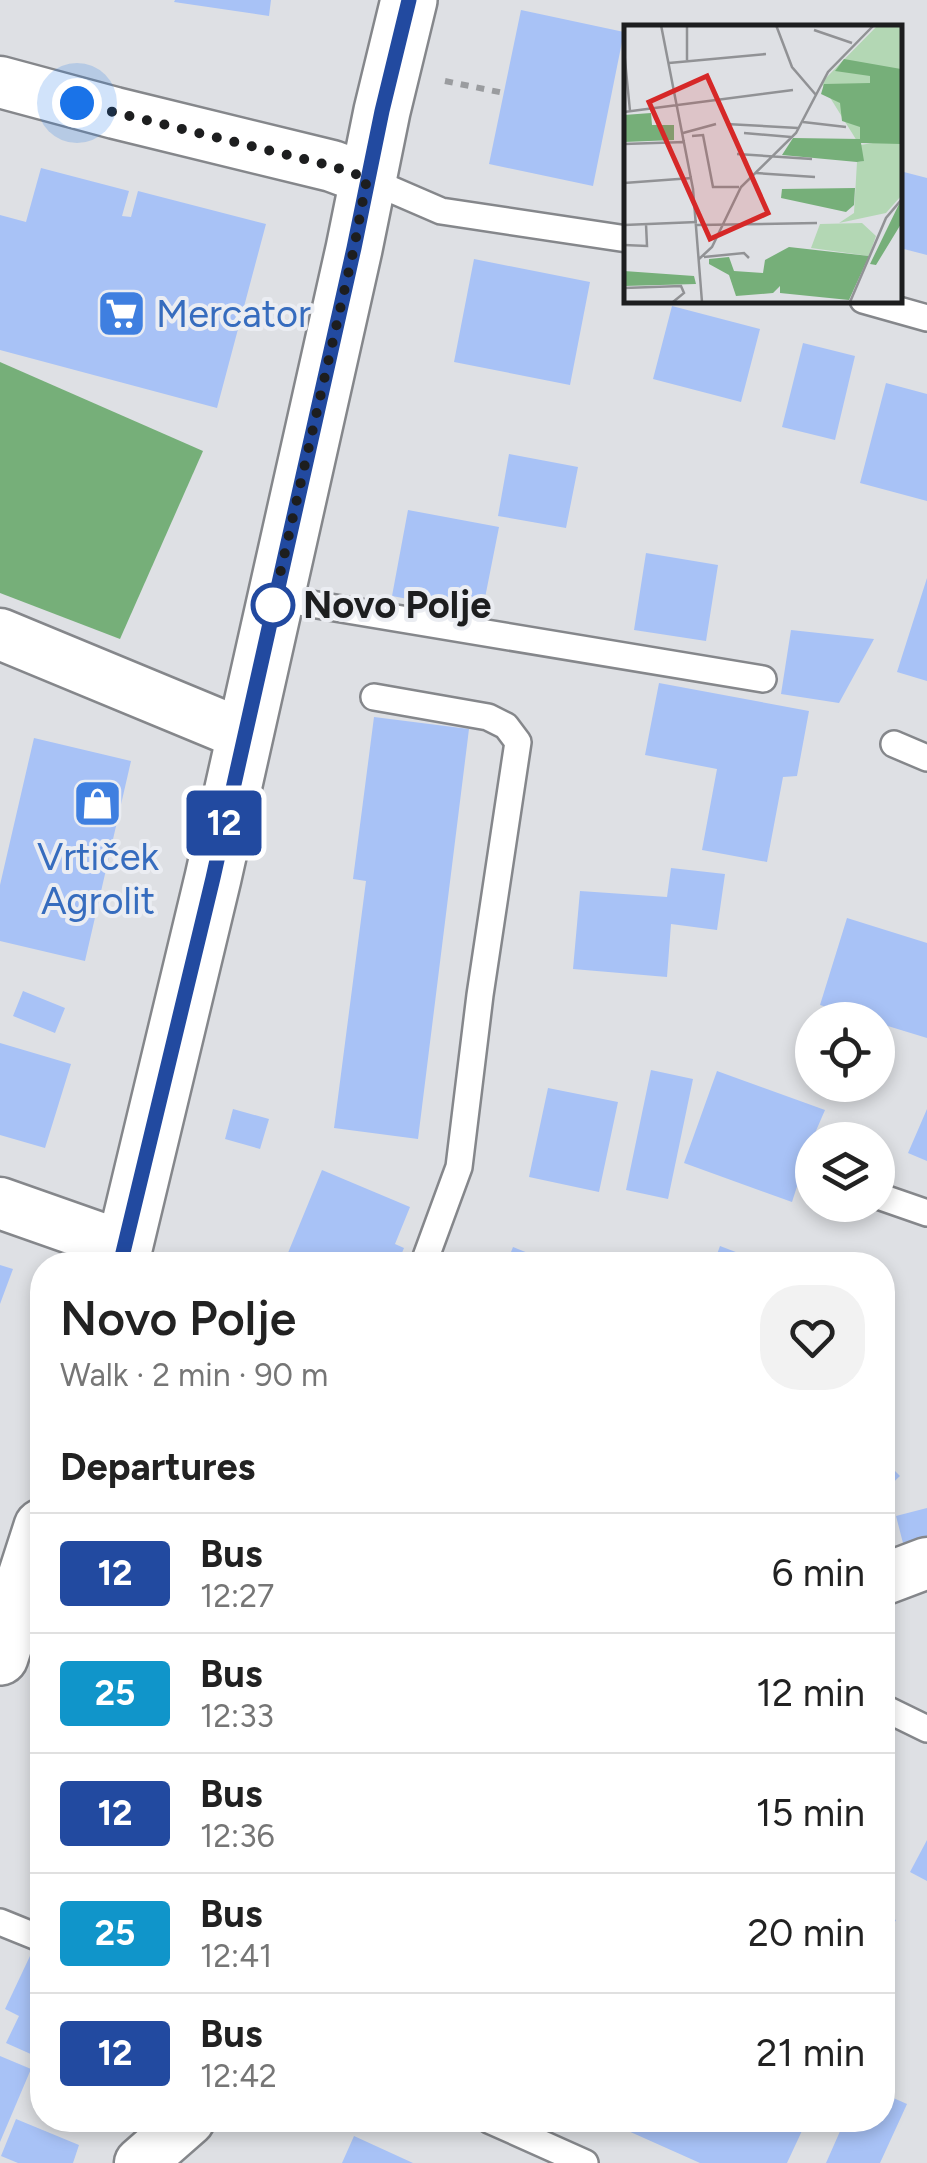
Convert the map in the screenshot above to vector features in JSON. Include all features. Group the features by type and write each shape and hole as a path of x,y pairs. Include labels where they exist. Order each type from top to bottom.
{"main road":[{"path":"124,1252 182,1016 408,0"},
{"path":"0,1657 30,1564"}],"street":[{"path":"0,82 367,178"},
{"path":"0,634 244,735"},
{"path":"0,1204 114,1252"},
{"path":"895,1575 927,1563"},
{"path":"140,2163 176,2132"}],"lane":[{"path":"367,178 441,210 624,240"},
{"path":"869,302 927,318"},
{"path":"275,598 763,679"},
{"path":"374,697 488,716 506,726 518,742 459,1167 428,1252"},
{"path":"894,744 927,758"},
{"path":"895,1202 927,1213"},
{"path":"895,1713 927,1729"},
{"path":"0,1922 30,1933"},
{"path":"516,2132 585,2163"}],"path":[{"path":"428,77 504,93"}],"green space":[{"path":"0,362 203,451 120,639 0,593"}],"building":[{"path":"175,0 271,0 269,16"},
{"path":"521,10 624,32 593,186 489,164"},
{"name":"Mercator","path":"41,168 129,191 122,216 131,217 138,191 266,224 217,408 0,350 0,215 26,222"},
{"path":"902,172 927,178 927,255 902,249"},
{"path":"474,259 590,282 570,385 454,362"},
{"path":"672,306 760,329 741,402 653,379"},
{"path":"803,343 855,356 835,440 782,427"},
{"path":"886,383 927,394 927,501 860,483"},
{"path":"509,454 578,467 566,528 498,516"},
{"path":"408,510 499,527 482,613 392,596"},
{"path":"646,553 718,565 706,641 634,630"},
{"path":"927,578 927,681 897,672"},
{"path":"791,630 874,639 839,703 781,694"},
{"path":"659,683 809,711 797,776 783,777 767,862 702,850 717,769 645,755"},
{"path":"374,717 469,729 418,1139 334,1128 366,881 353,879"},
{"path":"34,738 131,761 85,961 0,941 0,885"},
{"path":"671,868 725,874 717,930 671,924 667,977 573,969 580,891 667,897"},
{"path":"847,918 927,943 927,1038 895,1028 895,1002 821,1002"},
{"path":"23,991 65,1008 55,1033 13,1016"},
{"path":"0,1043 71,1064 45,1148 0,1135"},
{"path":"651,1070 693,1079 668,1199 626,1190"},
{"path":"717,1071 825,1110 820,1122 795,1122 792,1202 684,1163"},
{"path":"548,1088 618,1102 599,1192 529,1177"},
{"path":"233,1109 269,1119 260,1149 225,1139"},
{"path":"927,1109 927,1161 908,1153"},
{"path":"322,1170 410,1207 395,1244 404,1248 402,1252 288,1252"},
{"path":"0,1265 13,1269 0,1304"},
{"path":"927,1508 927,1536 903,1543 896,1516"},
{"path":"927,1840 927,1881 910,1872"},
{"path":"30,1956 30,2054 6,2043 19,2016 5,2009"},
{"path":"0,2056 30,2071 0,2142"},
{"path":"895,2099 907,2104 895,2130"},
{"path":"16,2119 30,2125 30,2132 48,2132 79,2145 73,2163 18,2163 1,2156"},
{"path":"630,2132 801,2132 787,2163 700,2163"},
{"path":"840,2132 894,2132 880,2163 826,2163"},
{"path":"354,2136 413,2163 342,2163"}],"bus line":[{"name":"12","path":"123,1252 182,1016 409,0"}],"place":[{"name":"Mercator","path":"121,314"},
{"name":"Novo Polje","path":"273,605"},
{"name":"Vrtiček Agrolit","path":"98,803"}],"route":[{"path":"77,103 367,178 273,605"}]}
